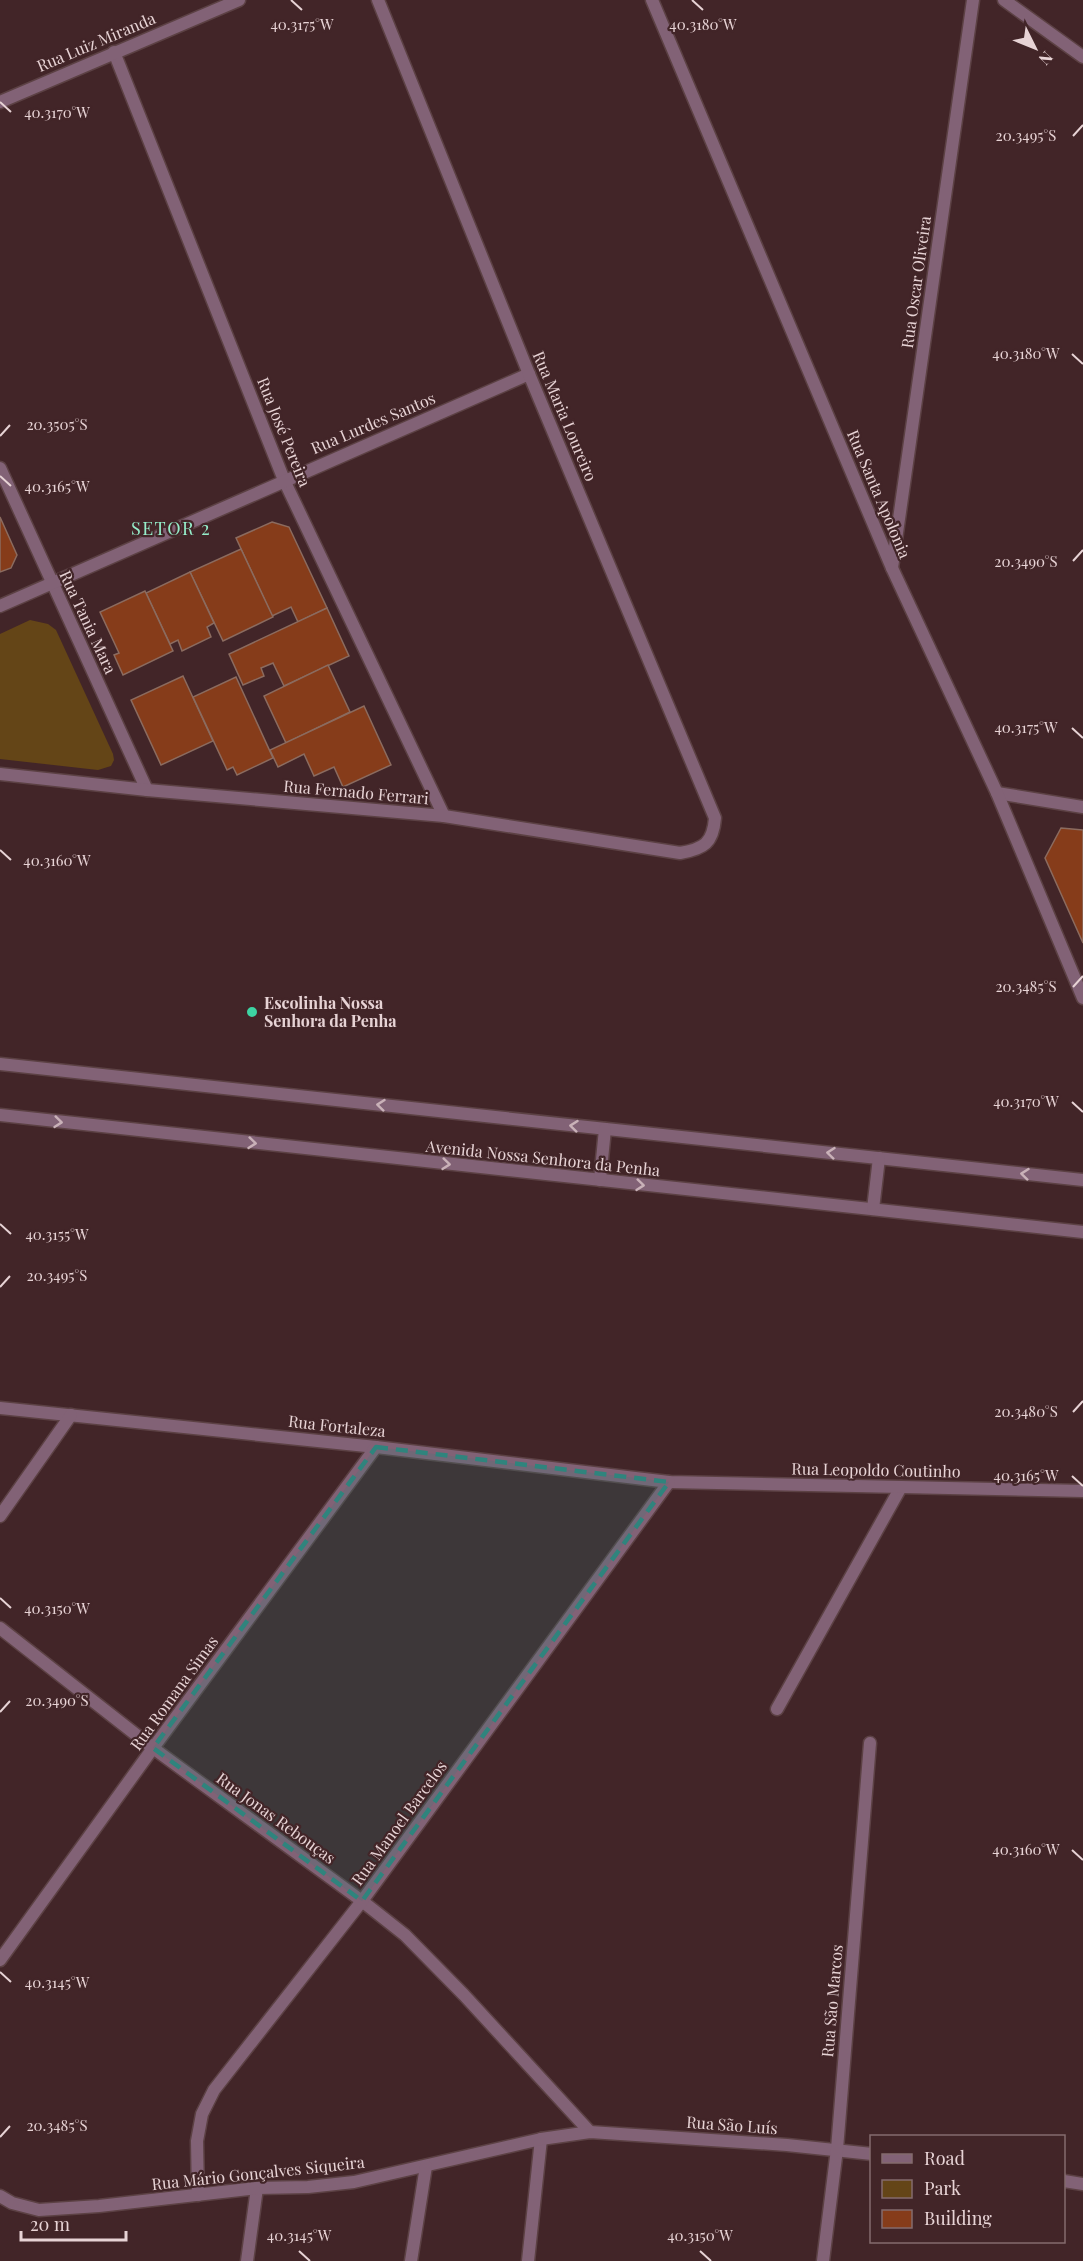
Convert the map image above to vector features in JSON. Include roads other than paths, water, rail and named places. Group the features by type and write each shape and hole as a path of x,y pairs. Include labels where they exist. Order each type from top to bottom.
{"street":[{"name":"Rua Luiz Miranda","path":"0,102 239,0"},
{"name":"Rua Maria Loureiro","path":"378,0 529,374 715,818 714,832 706,844"},
{"name":"Rua Santa Apolonia","path":"652,0 892,568 997,793 1083,998"},
{"name":"Rua Oscar Oliveira","path":"892,568 973,0"},
{"path":"1004,0 1083,57"},
{"name":"Rua José Pereira","path":"114,52 284,480 444,816"},
{"name":"Rua Lurdes Santos","path":"0,606 529,374"},
{"name":"Rua Tania Mara","path":"0,468 147,790"},
{"name":"Rua Fernado Ferrari","path":"0,774 147,790 444,816 680,853 694,851 706,844"},
{"path":"997,793 1083,807"},
{"path":"0,1064 1083,1180"},
{"name":"Avenida Nossa Senhora da Penha","path":"0,1115 1083,1232"},
{"path":"600,1180 605,1129"},
{"path":"873,1209 879,1158"},
{"name":"Rua Fortaleza","path":"0,1408 376,1447 669,1482"},
{"path":"0,1516 71,1415"},
{"name":"Rua Romana Simas","path":"0,1960 153,1748 376,1447"},
{"name":"Rua Leopoldo Coutinho","path":"669,1482 1083,1491"},
{"name":"Rua Manoel Barcelos","path":"198,2195 197,2141 202,2114 214,2090 362,1901 669,1482"},
{"path":"777,1709 902,1487"},
{"name":"Rua Jonas Rebouças","path":"0,1628 153,1748 362,1901 412,1942 590,2132"},
{"name":"Rua São Marcos","path":"823,2261 837,2149 870,1743"},
{"name":"Rua São Luís","path":"590,2132 837,2149 870,2154"},
{"name":"Rua Mário Gonçalves Siqueira","path":"0,2196 12,2203 39,2210 99,2206 257,2188 308,2187 354,2182 541,2139 590,2132"},
{"path":"528,2261 541,2139"},
{"path":"411,2261 426,2166"},
{"path":"1065,2181 1083,2184"},
{"path":"247,2261 257,2188"}],"place":[{"name":"Escolinha Nossa Senhora da Penha","path":"252,1012"}],"district":[{"name":"SETOR 2","path":"171,529"}]}
